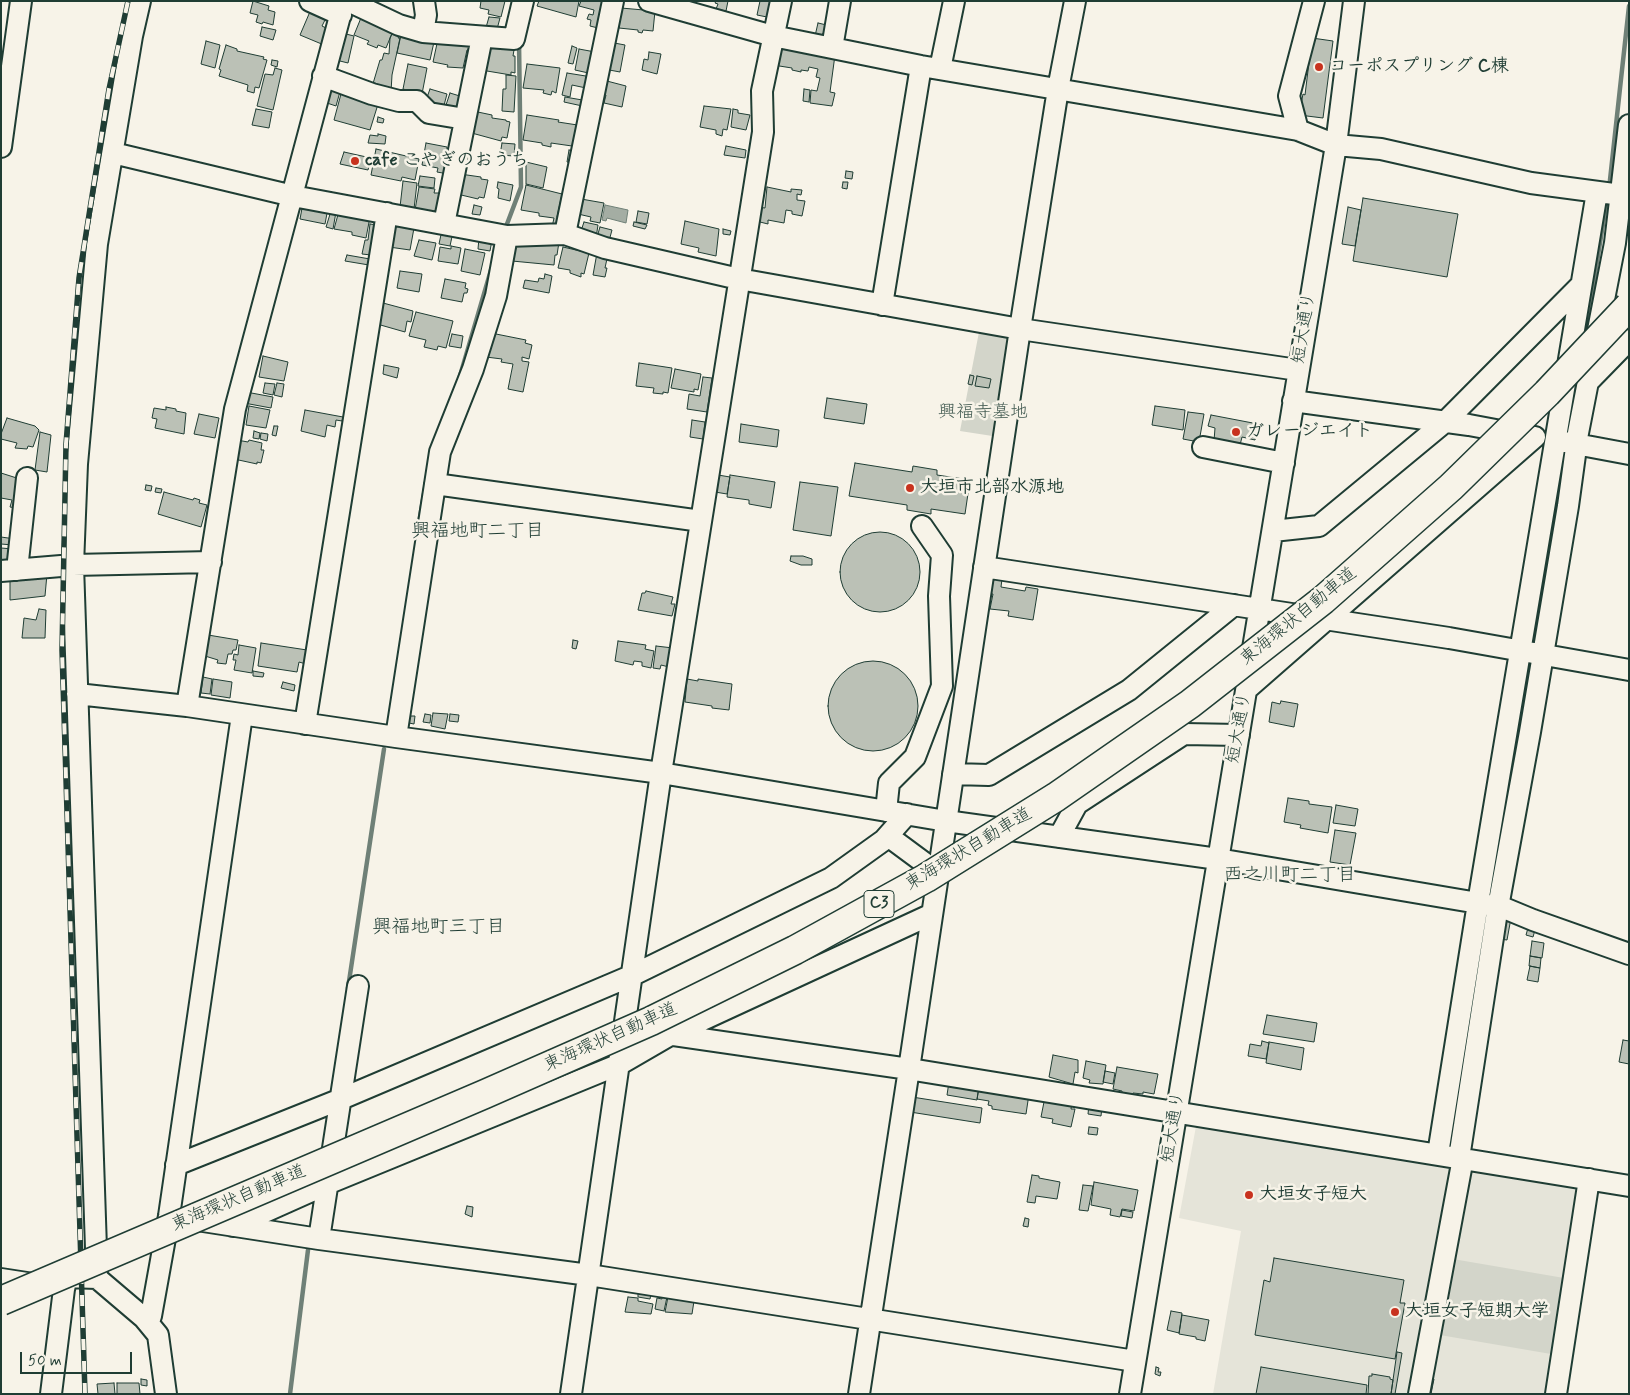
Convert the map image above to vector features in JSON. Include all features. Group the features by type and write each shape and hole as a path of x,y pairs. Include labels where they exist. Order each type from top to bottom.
{"highway":[{"name":"東海環状自動車道","path":"1,1300 485,1094 651,1021 795,950 926,878 1056,797 1190,704 1323,600 1458,480 1547,393 1629,306"}],"street":[{"path":"1,147 21,1"},
{"path":"97,1278 73,565 77,464 97,244 132,36 140,1"},
{"path":"310,1 345,6 423,32 514,39 523,1"},
{"path":"423,32 426,15 424,1"},
{"path":"565,234 613,1"},
{"path":"649,1 773,36 931,68 1298,130 1336,144 1381,150 1531,183 1612,194"},
{"path":"571,1394 661,773 763,132 762,91 781,1"},
{"path":"832,48 840,1"},
{"path":"882,305 931,68 954,1"},
{"path":"859,1394 1020,329 1058,89 1075,1"},
{"path":"1298,130 1289,96 1314,1"},
{"name":"短大通り","path":"1130,1394 1336,144 1354,1"},
{"path":"188,706 235,409 324,76 345,6"},
{"path":"444,224 482,37"},
{"path":"324,76 372,94 399,101 417,101 429,113 465,119"},
{"path":"1532,653 1556,441 1581,285 1612,194 1629,125"},
{"path":"113,154 293,196 507,236 565,234 605,248 739,280 1020,329 1298,370"},
{"path":"1419,1394 1451,1156 1489,905 1532,653 1576,445 1615,243 1612,194"},
{"path":"305,724 387,213"},
{"path":"396,737 440,452 473,368 496,296 507,236"},
{"path":"1273,531 1319,526 1446,421 1581,285"},
{"path":"1588,382 1629,340"},
{"path":"1293,401 1446,421 1629,454"},
{"path":"1247,689 1535,437"},
{"path":"1203,447 1284,463"},
{"path":"27,478 9,570 73,565 211,562"},
{"path":"435,484 701,521"},
{"path":"886,811 889,783 915,757 942,686 939,596 942,555 922,526"},
{"path":"984,568 1449,638 1629,670"},
{"path":"953,774 989,775 1129,690 1234,605"},
{"path":"78,694 188,706 396,737 661,773 946,821 1218,860 1489,905 1629,954"},
{"path":"144,1318 151,1316 169,1216 242,715"},
{"path":"1059,837 1077,804 1184,734 1239,735"},
{"path":"176,1165 341,1099 633,975 831,878 888,836 907,814"},
{"path":"888,836 938,873"},
{"path":"233,1226 327,1184 620,1064 670,1035 932,914"},
{"path":"319,1239 358,986"},
{"path":"625,1028 909,1069 1177,1111 1629,1186"},
{"path":"1556,1394 1590,1179"},
{"path":"169,1216 319,1239 589,1275 1135,1361"},
{"path":"51,1394 67,1277 97,1278 144,1318 158,1335 166,1394"},
{"path":"1,1278 64,1289"}],"shaded area":[{"path":"605,205 628,210 626,223 607,218 606,221 602,220"},
{"name":"大垣女子短期大学","path":"1197,1121 1576,1183 1583,1196 1549,1394 1213,1394 1241,1231 1179,1218"}],"green space":[{"name":"興福寺墓地","path":"979,332 1014,337 999,437 960,431"},
{"path":"1447,1258 1564,1278 1551,1354 1434,1334"}],"building":[{"path":"253,1 269,6 268,10 275,12 273,25 256,22 258,15 250,13"},
{"path":"481,1 505,1 501,17 488,14 489,10 480,8"},
{"path":"539,1 579,1 576,17 537,6"},
{"path":"581,1 608,1 602,29 590,26 591,20 587,19 589,14 593,15 594,10 579,6"},
{"path":"716,1 728,1 726,11 716,9 718,4 715,3"},
{"path":"760,1 771,1 767,17 757,15"},
{"path":"312,7 328,14 322,26 330,30 324,45 300,35"},
{"path":"621,8 655,11 653,31 643,30 642,33 638,32 638,30 619,28"},
{"path":"363,13 395,26 386,48 378,45 377,48 367,44 369,41 354,35"},
{"path":"489,17 500,18 496,33 485,31"},
{"path":"818,23 831,26 829,38 815,36"},
{"path":"262,27 276,30 273,40 260,36"},
{"path":"395,28 402,31 398,38 400,38 392,75 391,92 372,87 380,60 382,60 384,53 389,54 390,38"},
{"path":"342,33 354,36 348,63 336,60"},
{"path":"401,35 434,42 430,60 397,53"},
{"name":"コーポスプリング C棟","path":"1312,38 1333,41 1323,118 1299,115 1303,94 1305,95"},
{"path":"438,39 472,42 469,50 467,50 463,68 447,67 448,65 433,62"},
{"path":"206,41 220,45 215,68 201,64"},
{"path":"779,41 835,55 830,92 835,93 832,106 810,103 811,90 817,91 820,78 816,77 818,69 809,67 808,71 801,70 801,72 792,70 792,68 773,65"},
{"path":"609,42 625,45 620,72 604,69"},
{"path":"486,44 515,44 513,56 515,56 515,73 511,72 511,75 481,70"},
{"path":"226,45 237,49 237,51 264,57 263,59 267,60 259,88 255,87 254,93 247,91 248,85 219,76 221,70 219,69"},
{"path":"572,46 577,48 573,64 568,63"},
{"path":"579,49 595,52 593,74 575,70"},
{"path":"649,52 661,54 657,74 642,70 644,59 648,60"},
{"path":"272,60 278,61 277,67 271,65"},
{"path":"408,64 427,68 422,94 403,89"},
{"path":"527,64 560,68 556,93 552,91 551,95 543,93 544,90 523,88"},
{"path":"275,68 282,70 273,110 257,106 265,74 273,75"},
{"path":"567,73 592,77 586,88 572,85 570,97 562,95"},
{"path":"506,75 516,76 514,112 502,111 503,89 506,89"},
{"path":"603,80 626,86 622,107 604,103 606,95 600,94"},
{"path":"326,83 341,88 336,106 321,101"},
{"path":"430,89 447,94 443,109 425,103"},
{"path":"804,89 810,90 809,102 803,101"},
{"path":"450,93 463,97 459,110 446,105"},
{"path":"341,94 364,100 379,101 370,130 334,120"},
{"path":"565,97 588,101 587,107 564,102"},
{"path":"704,106 731,109 727,130 723,129 722,136 716,134 716,130 700,127"},
{"path":"256,109 272,112 269,128 252,125"},
{"path":"733,109 738,110 738,113 750,115 746,130 731,127"},
{"path":"473,111 492,115 492,118 510,122 507,138 502,137 501,141 468,132"},
{"path":"527,115 584,126 579,147 551,143 551,147 542,145 542,143 523,140"},
{"path":"378,117 384,119 383,123 377,122"},
{"path":"378,134 386,136 385,144 368,143 370,135 378,136"},
{"path":"426,143 447,147 447,150 452,151 448,174 437,172 438,168 422,165"},
{"path":"502,143 515,144 514,156 500,155"},
{"path":"726,146 746,150 745,158 724,155"},
{"path":"376,149 419,159 415,180 402,177 401,181 371,175"},
{"path":"569,150 578,152 576,164 567,162"},
{"name":"cafe こやぎのおうち","path":"344,152 371,158 368,170 340,164"},
{"path":"526,162 547,167 543,188 526,184"},
{"path":"846,171 853,172 852,179 845,178"},
{"path":"460,174 488,180 484,198 479,197 478,199 457,194"},
{"path":"420,176 435,178 434,188 418,186"},
{"path":"403,181 417,183 414,209 400,207"},
{"path":"498,182 513,185 510,201 498,198"},
{"path":"843,182 848,182 847,189 842,188"},
{"path":"526,185 562,194 557,217 563,218 561,228 552,227 554,218 539,216 539,213 521,210"},
{"path":"419,187 435,189 434,193 443,193 440,213 415,210"},
{"path":"767,187 791,192 791,189 802,190 801,195 797,194 797,200 805,201 802,216 792,214 792,211 786,210 784,223 768,220 768,224 756,221 758,207 765,208"},
{"path":"1363,198 1458,214 1447,277 1353,261"},
{"path":"581,199 604,203 600,223 590,221 591,217 578,214"},
{"path":"303,203 328,208 325,224 300,219"},
{"path":"474,205 482,207 480,215 472,214"},
{"path":"1348,207 1361,210 1355,246 1342,244"},
{"path":"331,211 336,212 333,229 326,227"},
{"path":"339,211 370,217 366,238 352,235 352,232 334,229"},
{"path":"638,211 649,213 647,224 636,222"},
{"path":"685,221 719,229 716,256 698,252 699,248 681,244"},
{"path":"584,222 598,225 596,238 580,234"},
{"path":"634,222 647,225 645,229 633,226"},
{"path":"370,224 377,225 371,255 362,254 365,240 368,240"},
{"path":"393,224 414,228 410,250 389,247"},
{"path":"600,227 612,230 609,241 597,237"},
{"path":"723,229 731,231 730,235 723,234"},
{"path":"442,230 453,232 450,246 439,244"},
{"path":"479,238 492,240 490,251 478,249"},
{"path":"419,240 436,243 432,260 414,256"},
{"path":"515,241 559,242 554,265 512,261"},
{"path":"451,246 461,248 458,264 438,261 440,247 451,249"},
{"path":"563,247 589,253 584,274 581,273 581,277 570,273 570,270 558,268"},
{"path":"465,249 485,253 480,275 461,271"},
{"path":"597,253 608,254 605,277 593,275"},
{"path":"347,255 370,259 369,265 345,261"},
{"path":"400,271 422,274 419,292 397,288"},
{"path":"545,274 552,276 549,293 523,288 525,280 538,282 539,278 544,279"},
{"path":"445,279 466,283 465,288 468,289 467,293 464,293 462,302 441,298"},
{"path":"383,303 413,311 411,322 407,321 405,332 377,324"},
{"path":"416,312 453,321 446,348 438,346 437,350 424,347 426,340 409,336"},
{"path":"491,333 526,340 525,343 532,345 529,359 522,357 522,361 529,362 523,392 508,389 513,364 501,362 502,359 486,357"},
{"path":"452,334 463,336 461,348 449,346"},
{"path":"263,356 288,362 284,381 259,377"},
{"path":"639,363 672,368 668,393 653,393 654,388 636,386"},
{"path":"384,365 399,368 397,378 383,374"},
{"path":"675,369 701,374 698,390 694,389 694,392 671,388"},
{"path":"970,375 974,376 972,385 968,384"},
{"path":"977,376 991,379 989,388 975,386"},
{"path":"703,377 712,378 707,412 687,409 689,394 700,396"},
{"path":"265,383 275,384 273,395 263,393"},
{"path":"277,383 284,384 282,397 274,395"},
{"path":"246,392 273,397 271,408 244,403"},
{"path":"827,398 867,404 864,424 824,418"},
{"path":"249,406 270,410 266,428 246,425"},
{"path":"1155,406 1185,410 1183,430 1152,425"},
{"path":"166,407 186,413 184,434 155,428 157,419 152,418 154,408 166,410"},
{"path":"305,410 343,417 342,421 336,420 335,427 327,425 325,437 301,431"},
{"path":"1188,412 1204,414 1199,442 1183,439"},
{"path":"199,414 219,418 215,438 194,434"},
{"name":"ガレージエイト","path":"1211,415 1258,424 1255,440 1242,437 1240,445 1214,441 1215,428 1208,426"},
{"path":"7,418 35,426 39,430 33,447 28,446 27,449 15,448 17,443 1,439"},
{"path":"692,420 705,422 703,439 690,437"},
{"path":"741,424 779,430 777,447 739,442"},
{"path":"274,426 278,426 276,436 272,435"},
{"path":"254,431 260,433 259,439 253,438"},
{"path":"40,432 51,435 47,472 35,470"},
{"path":"261,433 268,434 267,441 260,439"},
{"path":"237,440 262,443 261,450 264,450 261,463 257,462 257,464 234,459"},
{"name":"大垣市北部水源地","path":"855,463 912,472 913,466 937,470 937,475 970,480 965,514 931,509 931,514 907,510 907,505 849,496"},
{"path":"1,473 23,480 16,508 10,507 12,500 1,498"},
{"path":"718,475 730,477 727,494 715,492"},
{"path":"730,475 775,482 771,508 749,504 749,500 727,497"},
{"path":"800,482 838,487 831,536 793,530"},
{"path":"146,485 152,486 151,491 145,490"},
{"path":"156,488 162,489 161,493 155,492"},
{"path":"164,492 193,500 194,498 200,500 199,503 207,505 201,527 158,514"},
{"path":"880,532 895,535 908,544 917,557 920,572 917,587 908,600 895,609 880,612 865,609 852,600 843,587 840,572 843,557 852,544 865,535"},
{"path":"1,537 15,539 13,545 1,544"},
{"path":"1,548 13,549 11,565 1,565"},
{"path":"791,556 803,556 812,559 812,565 801,565 790,561"},
{"path":"47,574 45,596 10,600 10,575"},
{"path":"991,577 1002,579 1001,587 1025,591 1026,587 1038,589 1033,620 1008,616 1009,611 990,609 993,594 990,594"},
{"path":"646,591 673,597 671,604 675,604 672,616 638,610 642,593"},
{"path":"39,609 46,610 45,638 22,638 24,618 36,620"},
{"path":"208,635 238,640 236,650 233,650 232,654 228,654 226,664 217,663 218,660 205,656"},
{"path":"573,640 578,641 576,649 572,648"},
{"path":"618,641 646,645 645,649 654,651 651,668 642,666 642,662 634,661 633,665 615,661"},
{"path":"261,643 307,650 306,664 299,662 297,672 258,666"},
{"path":"239,645 256,648 252,673 234,670 236,660 233,660 234,654 238,655"},
{"path":"656,646 673,648 669,667 661,665 660,669 653,668"},
{"path":"873,661 890,665 905,674 914,689 918,706 914,723 905,738 890,747 873,751 856,747 841,738 832,723 828,706 832,689 841,674 856,665"},
{"path":"253,671 264,673 263,677 253,676"},
{"path":"203,677 212,679 210,694 201,693"},
{"path":"213,679 232,682 230,698 211,695"},
{"path":"687,679 732,684 729,710 685,702"},
{"path":"283,682 295,685 294,691 281,688"},
{"path":"1281,701 1298,704 1294,727 1269,722 1272,702 1280,704"},
{"path":"433,713 448,714 445,729 431,726"},
{"path":"425,714 431,715 430,723 423,722"},
{"path":"450,714 459,715 458,722 449,721"},
{"path":"410,716 415,716 414,724 409,723"},
{"path":"1288,798 1309,801 1309,804 1332,807 1328,833 1300,828 1301,825 1284,822"},
{"path":"1336,805 1358,809 1355,826 1333,823"},
{"path":"1335,830 1356,833 1350,865 1330,862"},
{"path":"1504,917 1511,918 1507,940 1500,939"},
{"path":"1528,928 1535,930 1533,937 1526,935"},
{"path":"1532,941 1544,943 1542,958 1530,956"},
{"path":"1530,956 1541,958 1540,968 1529,966"},
{"path":"1530,966 1540,968 1538,982 1527,980"},
{"path":"1267,1015 1317,1023 1314,1042 1263,1034"},
{"path":"1623,1040 1629,1041 1629,1064 1619,1062"},
{"path":"1262,1041 1269,1043 1266,1059 1248,1056 1250,1044 1261,1046"},
{"path":"1269,1042 1304,1048 1301,1070 1266,1063"},
{"path":"1053,1055 1078,1060 1078,1073 1075,1072 1073,1084 1049,1077"},
{"path":"1086,1061 1106,1065 1103,1084 1089,1083 1090,1080 1083,1078"},
{"path":"1117,1067 1158,1074 1154,1094 1143,1092 1143,1094 1133,1093 1133,1096 1122,1094 1122,1091 1113,1089"},
{"path":"1105,1071 1115,1073 1113,1084 1103,1082"},
{"path":"949,1082 979,1086 977,1100 947,1095"},
{"path":"979,1087 1029,1094 1026,1114 992,1109 992,1106 988,1105 989,1101 977,1099"},
{"path":"912,1097 982,1108 980,1123 910,1112"},
{"path":"1045,1097 1072,1102 1071,1109 1075,1109 1071,1127 1052,1123 1053,1119 1041,1117"},
{"path":"1089,1105 1102,1107 1101,1116 1088,1114"},
{"path":"1089,1127 1098,1128 1097,1135 1088,1134"},
{"path":"1032,1175 1060,1182 1057,1199 1036,1196 1035,1203 1027,1202"},
{"path":"1094,1182 1138,1190 1134,1211 1122,1209 1120,1217 1110,1215 1111,1209 1091,1205"},
{"path":"1083,1185 1093,1186 1088,1211 1079,1210"},
{"path":"467,1206 473,1207 472,1217 465,1214"},
{"path":"1122,1210 1133,1212 1132,1218 1121,1216"},
{"path":"1025,1218 1029,1219 1028,1227 1023,1226"},
{"path":"1274,1258 1404,1280 1400,1303 1405,1303 1395,1359 1255,1335 1264,1280 1270,1282"},
{"path":"638,1292 651,1294 650,1299 638,1297"},
{"path":"662,1296 667,1297 664,1311 655,1309 657,1298 662,1299"},
{"path":"628,1297 638,1298 638,1301 653,1304 651,1314 625,1312"},
{"path":"668,1297 694,1301 692,1314 665,1312"},
{"path":"1171,1311 1182,1313 1179,1333 1167,1330"},
{"path":"1182,1315 1209,1320 1205,1341 1196,1339 1196,1337 1179,1334"},
{"path":"1397,1352 1402,1353 1395,1394 1391,1394"},
{"path":"1156,1367 1159,1368 1158,1372 1161,1372 1160,1376 1155,1374"},
{"path":"1261,1367 1367,1385 1366,1394 1256,1394"},
{"path":"1372,1374 1390,1377 1393,1380 1391,1394 1368,1394 1369,1376 1372,1376"},
{"path":"1430,1378 1434,1379 1431,1394 1427,1394"},
{"path":"141,1379 147,1380 147,1386 141,1385"},
{"path":"114,1383 115,1394 98,1394 97,1384"},
{"path":"117,1383 139,1383 140,1394 117,1394"}],"waterway":[{"path":"1609,189 1629,6"},
{"path":"507,224 521,187 519,41"},
{"path":"1585,337 1607,199"},
{"path":"460,376 491,270"},
{"path":"417,534 429,466"},
{"path":"348,988 384,749"},
{"path":"290,1394 308,1250"}],"railway":[{"path":"85,1394 62,650 66,444 79,278 109,89 128,1"}],"place":[{"name":"コーポスプリング C棟","path":"1319,67"},
{"name":"cafe こやぎのおうち","path":"355,161"},
{"name":"ガレージエイト","path":"1236,432"},
{"name":"大垣市北部水源地","path":"910,488"},
{"name":"大垣女子短大","path":"1249,1195"},
{"name":"大垣女子短期大学","path":"1395,1312"}],"district":[{"name":"興福地町二丁目","path":"478,532"},
{"name":"西之川町二丁目","path":"1290,876"},
{"name":"興福地町三丁目","path":"439,928"}]}
